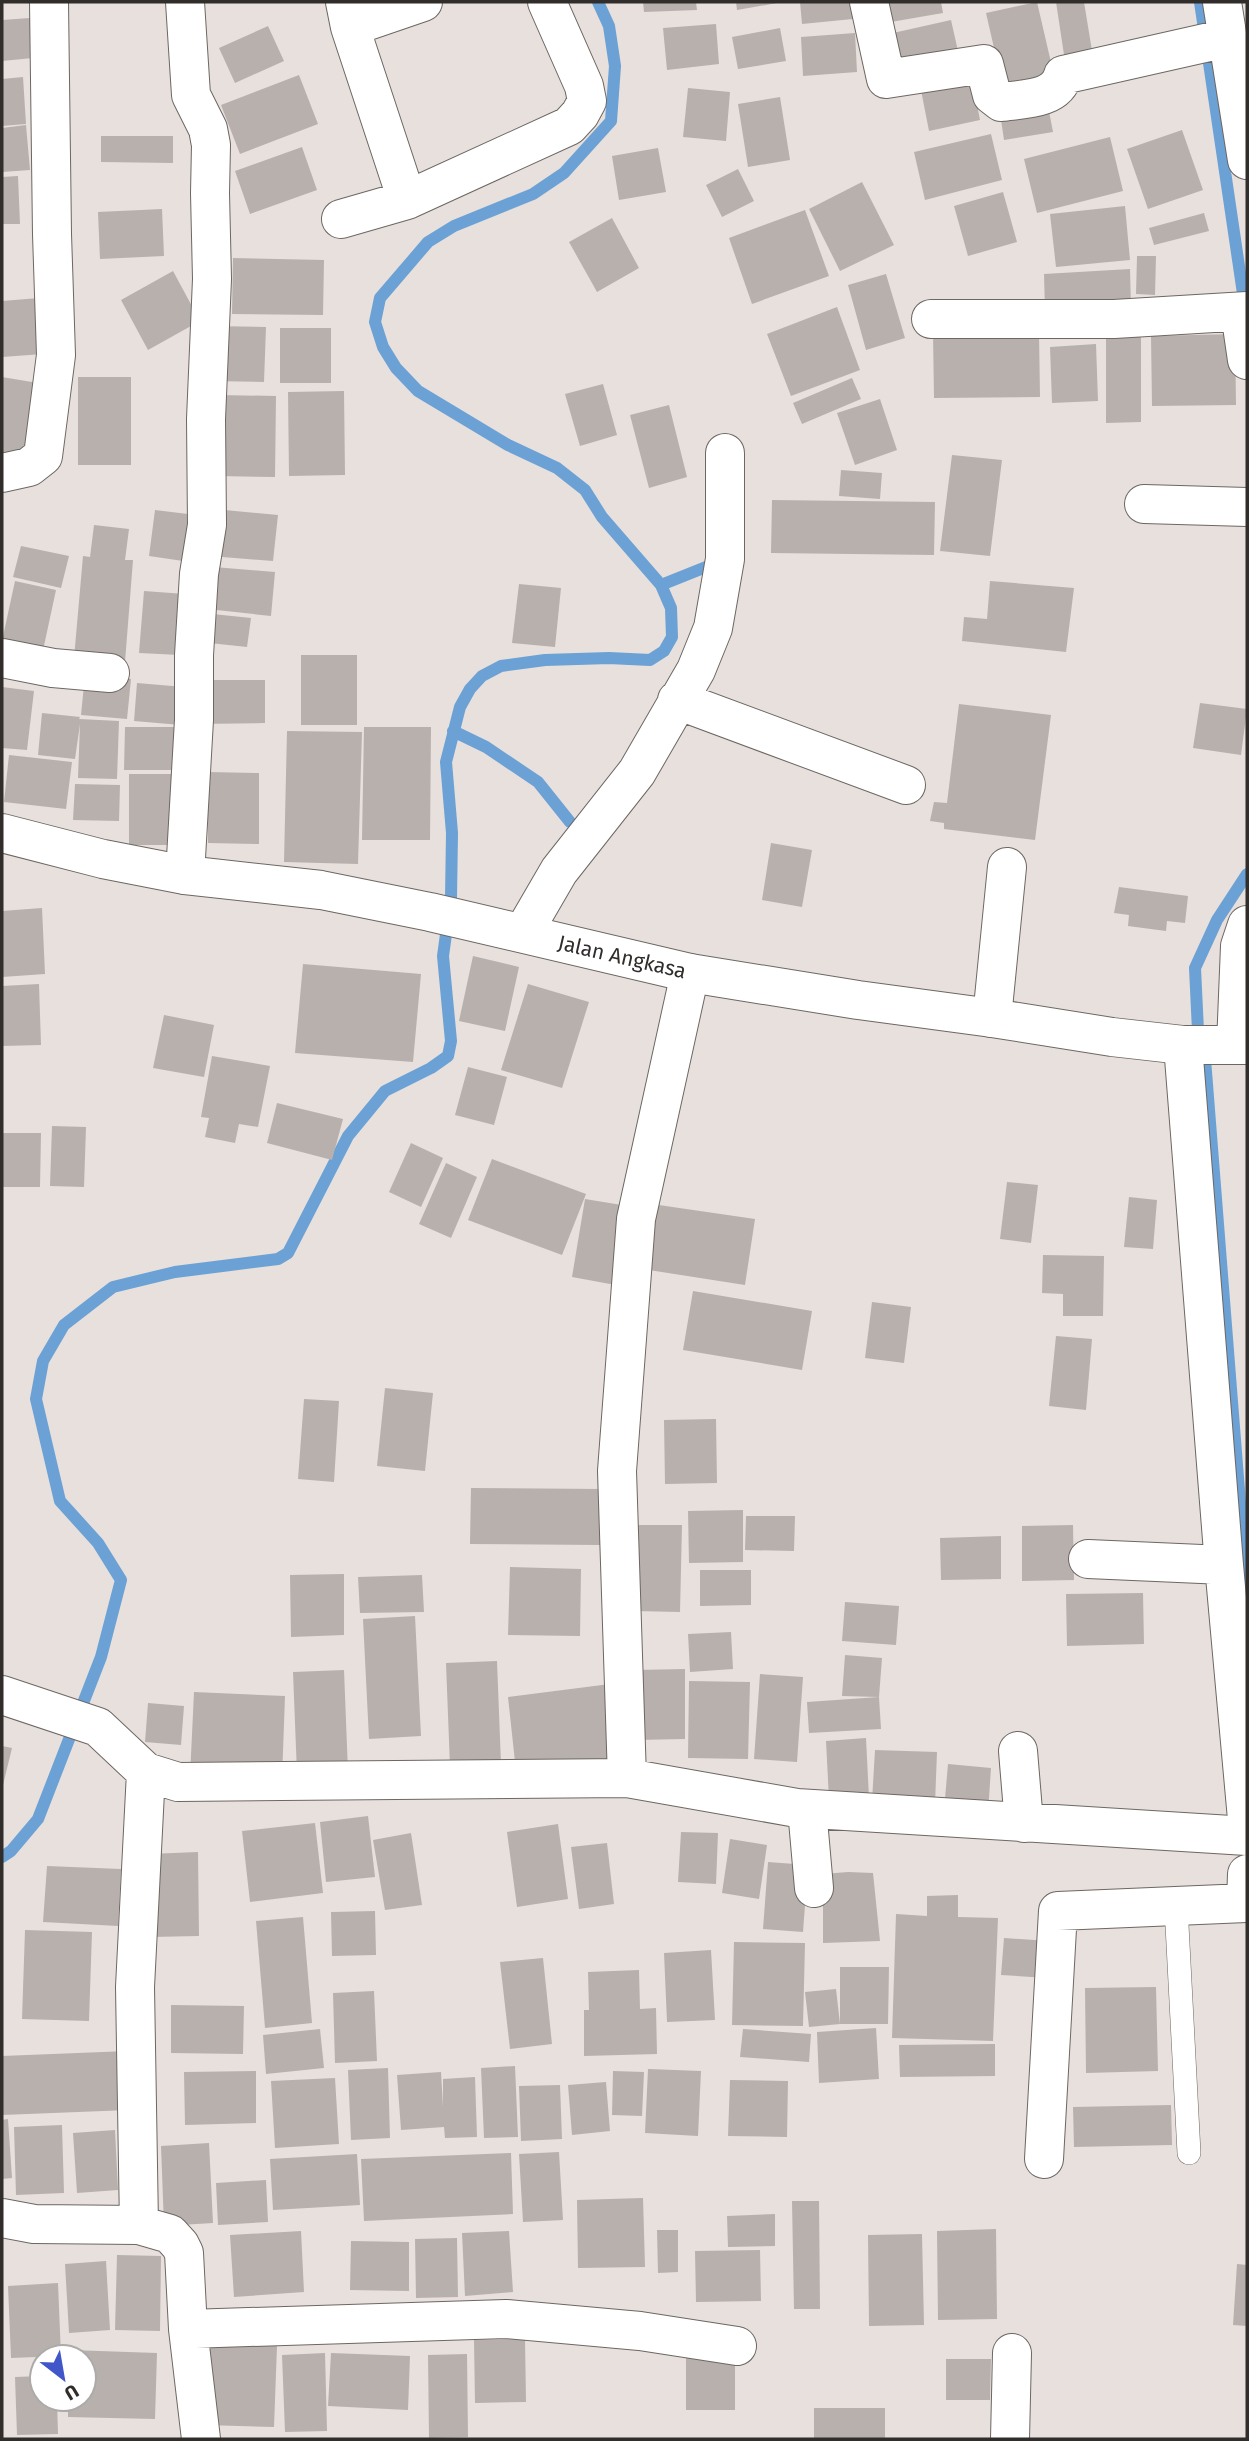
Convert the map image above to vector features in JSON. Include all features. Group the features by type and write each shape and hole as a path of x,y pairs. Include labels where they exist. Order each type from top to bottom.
{"street":[{"path":"2,473 29,467 43,456 57,355 52,234 50,2"},
{"path":"185,2 191,95 208,129 211,145 212,279 206,419 207,525 199,574 185,875"},
{"path":"407,200 347,15 423,2"},
{"path":"341,219 407,200 569,126 587,101 584,86 547,2"},
{"path":"869,2 886,79 984,64 992,95 1002,102 1053,92 1060,85 1063,75 1213,31 1247,160"},
{"path":"931,319 1114,318 1244,311 1247,360"},
{"path":"523,933 559,871 637,772 696,670 713,628 724,559 725,453"},
{"path":"1144,504 1247,506"},
{"path":"2,658 53,668 110,673"},
{"path":"677,700 906,785"},
{"name":"Jalan Angkasa","path":"2,833 103,859 185,875 321,890 430,912 690,974 858,1000 1215,1045"},
{"path":"992,1018 1007,867"},
{"path":"1247,925 1215,1045 1224,1565 1247,1819"},
{"path":"627,1778 617,1471 635,1233 690,974"},
{"path":"1088,1559 1224,1565"},
{"path":"2,1695 98,1727 146,1772 178,1782 627,1778 807,1809 1247,1836"},
{"path":"1018,1751 1024,1823"},
{"path":"139,2225 135,1987 146,1772"},
{"path":"807,1809 814,1888"},
{"path":"1044,2159 1058,1911 1176,1906 1247,1893"},
{"path":"2,2218 34,2224 139,2225 170,2234 180,2245 184,2253 188,2329 201,2439"},
{"path":"188,2329 506,2319 640,2331 737,2346"},
{"path":"1010,2439 1013,2353"}],"lane":[{"path":"1176,1906 1189,2153"}],"building":[{"path":"643,2 696,2 697,10 644,12"},
{"path":"736,2 777,2 777,3 737,10"},
{"path":"800,2 861,2 863,18 802,24"},
{"path":"882,2 941,2 943,13 885,23"},
{"path":"1037,2 1056,84 1005,96 986,13"},
{"path":"1056,2 1084,2 1094,63 1066,68"},
{"path":"30,18 33,58 2,61 2,20"},
{"path":"951,20 960,60 901,73 893,33"},
{"path":"716,24 719,64 667,70 663,28"},
{"path":"268,26 284,61 235,83 219,48"},
{"path":"780,28 786,61 738,69 732,37"},
{"path":"855,33 857,72 803,76 801,37"},
{"path":"299,75 318,124 240,154 221,105"},
{"path":"971,75 980,120 929,131 920,85"},
{"path":"23,77 26,124 2,126 2,79"},
{"path":"688,88 730,92 726,141 683,137"},
{"path":"780,97 790,160 748,167 738,104"},
{"path":"1048,106 1053,132 1004,140 1000,113"},
{"path":"26,125 30,170 2,172 2,128"},
{"path":"1182,130 1203,190 1148,209 1127,149"},
{"path":"991,134 1002,180 925,200 914,152"},
{"path":"101,136 173,136 173,163 101,162"},
{"path":"1110,137 1123,191 1037,213 1024,159"},
{"path":"302,147 317,190 250,214 235,171"},
{"path":"658,148 666,192 619,200 612,156"},
{"path":"738,169 754,201 722,217 706,185"},
{"path":"18,176 20,224 2,224 2,177"},
{"path":"862,182 894,245 840,271 809,209"},
{"path":"1003,192 1017,242 968,256 954,206"},
{"path":"1125,206 1130,260 1056,267 1050,214"},
{"path":"162,209 164,256 100,259 98,212"},
{"path":"805,210 829,276 752,304 729,238"},
{"path":"1204,213 1209,231 1154,245 1149,228"},
{"path":"612,218 639,268 597,292 569,242"},
{"path":"1137,256 1156,256 1155,295 1136,294"},
{"path":"233,258 324,260 323,315 232,314"},
{"path":"1130,269 1131,308 1045,312 1044,274"},
{"path":"173,271 200,321 148,350 121,300"},
{"path":"886,274 905,338 866,350 848,285"},
{"path":"39,298 43,354 2,357 2,301"},
{"path":"837,307 860,370 791,396 767,334"},
{"path":"212,326 266,327 264,382 210,381"},
{"path":"280,328 331,328 331,383 280,383"},
{"path":"1039,332 1040,397 934,398 933,333"},
{"path":"1235,334 1236,405 1152,406 1151,336"},
{"path":"1141,336 1141,422 1106,423 1106,337"},
{"path":"1096,344 1098,401 1052,403 1050,347"},
{"path":"2,377 38,383 26,458 2,454"},
{"path":"78,377 131,377 131,465 78,465"},
{"path":"852,378 861,399 802,424 793,403"},
{"path":"603,384 617,435 580,446 565,394"},
{"path":"344,391 345,475 289,476 288,392"},
{"path":"218,395 276,396 275,477 217,476"},
{"path":"880,399 897,450 855,465 837,413"},
{"path":"669,405 687,477 649,488 630,415"},
{"path":"952,455 1002,460 990,556 940,551"},
{"path":"841,470 882,473 880,499 839,496"},
{"path":"772,500 935,502 934,555 771,553"},
{"path":"214,509 278,515 273,561 210,556"},
{"path":"155,510 196,515 190,562 149,556"},
{"path":"94,525 129,529 125,560 133,560 125,662 74,658 83,556 90,557"},
{"path":"21,546 69,556 61,588 13,577"},
{"path":"202,566 275,572 271,616 198,608"},
{"path":"15,581 56,590 42,655 2,641"},
{"path":"990,581 1074,588 1066,652 962,641 964,617 987,619"},
{"path":"519,584 561,588 555,647 512,643"},
{"path":"144,591 185,594 180,655 139,653"},
{"path":"203,613 251,618 247,647 200,642"},
{"path":"301,655 357,655 357,725 301,725"},
{"path":"85,675 131,679 127,719 81,715"},
{"path":"197,680 265,680 265,723 197,724"},
{"path":"137,683 184,687 181,725 134,721"},
{"path":"2,687 34,691 27,750 2,748"},
{"path":"1200,703 1247,709 1241,755 1193,748"},
{"path":"959,704 1051,715 1035,840 944,829 944,823 930,821 934,802 947,803"},
{"path":"42,713 80,717 79,719 119,721 117,779 78,778 80,724 75,759 38,755"},
{"path":"125,727 174,727 174,770 124,770"},
{"path":"364,727 431,727 430,840 362,840"},
{"path":"287,731 362,732 358,864 284,862"},
{"path":"9,755 72,762 66,809 4,802"},
{"path":"208,772 259,773 259,844 208,843"},
{"path":"129,774 177,774 176,845 129,845"},
{"path":"75,784 120,785 119,821 73,820"},
{"path":"771,843 812,850 802,907 762,900"},
{"path":"1119,887 1188,896 1185,923 1167,921 1166,931 1128,926 1129,915 1114,913"},
{"path":"42,908 45,974 2,977 2,911"},
{"path":"473,956 519,967 505,1031 459,1021"},
{"path":"303,964 421,974 413,1062 295,1053"},
{"path":"39,984 41,1045 2,1046 2,986"},
{"path":"528,984 589,1002 562,1088 501,1070"},
{"path":"164,1015 214,1025 204,1077 153,1068"},
{"path":"212,1056 270,1066 258,1127 239,1124 235,1143 205,1137 209,1118 201,1117"},
{"path":"468,1067 507,1077 494,1125 455,1115"},
{"path":"277,1103 343,1119 332,1160 267,1143"},
{"path":"52,1126 86,1127 84,1187 50,1186"},
{"path":"2,1133 41,1133 40,1187 2,1187"},
{"path":"411,1143 443,1158 421,1207 389,1192"},
{"path":"492,1159 586,1194 562,1255 468,1220"},
{"path":"446,1163 477,1177 451,1238 419,1224"},
{"path":"1007,1182 1038,1185 1031,1243 1000,1239"},
{"path":"1129,1197 1157,1200 1153,1249 1124,1247"},
{"path":"585,1199 634,1207 621,1286 572,1277"},
{"path":"645,1203 755,1219 745,1285 636,1268"},
{"path":"1043,1255 1104,1256 1103,1316 1063,1316 1063,1294 1042,1293"},
{"path":"693,1291 812,1311 802,1370 683,1350"},
{"path":"872,1302 911,1307 904,1363 865,1358"},
{"path":"1056,1336 1092,1339 1086,1410 1049,1406"},
{"path":"385,1388 433,1393 425,1471 377,1466"},
{"path":"304,1399 339,1401 334,1482 298,1479"},
{"path":"716,1419 717,1483 665,1484 664,1420"},
{"path":"471,1488 601,1489 600,1545 470,1544"},
{"path":"743,1510 743,1562 689,1563 688,1511"},
{"path":"746,1516 795,1516 794,1551 745,1550"},
{"path":"636,1525 682,1525 680,1612 634,1611"},
{"path":"1073,1525 1074,1580 1022,1581 1022,1526"},
{"path":"1001,1536 1001,1579 941,1580 940,1538"},
{"path":"510,1567 581,1569 580,1636 508,1635"},
{"path":"700,1570 751,1570 751,1605 700,1606"},
{"path":"344,1574 344,1635 291,1637 290,1575"},
{"path":"422,1575 424,1612 360,1613 358,1577"},
{"path":"1143,1593 1144,1644 1067,1646 1066,1594"},
{"path":"845,1602 899,1606 896,1645 842,1641"},
{"path":"415,1616 421,1736 369,1739 363,1619"},
{"path":"731,1632 733,1669 690,1672 688,1634"},
{"path":"845,1655 882,1658 879,1697 842,1696"},
{"path":"497,1661 501,1764 450,1767 446,1663"},
{"path":"685,1669 685,1739 637,1740 636,1670"},
{"path":"344,1670 348,1772 297,1774 293,1672"},
{"path":"760,1674 803,1677 797,1762 754,1759"},
{"path":"689,1681 750,1682 748,1759 688,1758"},
{"path":"610,1684 618,1759 516,1771 508,1697"},
{"path":"194,1692 285,1696 282,1779 190,1776"},
{"path":"879,1697 881,1729 809,1733 807,1702"},
{"path":"148,1703 184,1706 181,1745 145,1742"},
{"path":"866,1738 869,1798 829,1799 826,1741"},
{"path":"2,1746 12,1748 3,1785 2,1785"},
{"path":"875,1750 937,1752 935,1804 872,1801"},
{"path":"948,1764 991,1768 988,1813 944,1810"},
{"path":"368,1816 375,1877 326,1882 320,1822"},
{"path":"315,1823 323,1893 250,1902 242,1831"},
{"path":"558,1824 568,1899 517,1907 507,1832"},
{"path":"681,1832 718,1833 716,1884 678,1882"},
{"path":"411,1833 422,1905 385,1910 373,1840"},
{"path":"730,1839 767,1845 759,1899 722,1893"},
{"path":"607,1843 614,1904 579,1909 571,1847"},
{"path":"198,1852 199,1936 151,1937 149,1854"},
{"path":"768,1862 808,1865 803,1932 763,1929"},
{"path":"47,1866 121,1869 118,1926 43,1922"},
{"path":"873,1873 880,1941 823,1943 823,1874"},
{"path":"958,1895 958,1917 998,1918 993,2041 892,2038 896,1914 927,1916 927,1896"},
{"path":"375,1911 376,1955 332,1956 331,1912"},
{"path":"303,1917 312,2023 265,2028 256,1921"},
{"path":"25,1930 92,1932 89,2021 22,2019"},
{"path":"1004,1938 1049,1941 1047,1978 1001,1975"},
{"path":"734,1942 805,1943 803,2026 732,2025"},
{"path":"711,1950 715,2020 667,2022 664,1953"},
{"path":"543,1958 552,2044 510,2049 500,1962"},
{"path":"840,1967 889,1967 888,2024 840,2024"},
{"path":"639,1970 640,2009 656,2008 657,2054 584,2056 584,2010 589,2010 588,1972"},
{"path":"1156,1987 1158,2071 1086,2073 1085,1988"},
{"path":"836,1989 840,2024 809,2027 805,1992"},
{"path":"374,1991 377,2061 335,2063 333,1993"},
{"path":"171,2005 244,2006 243,2054 171,2053"},
{"path":"876,2028 879,2079 819,2083 817,2032"},
{"path":"320,2029 324,2068 266,2074 263,2035"},
{"path":"743,2029 811,2034 809,2062 740,2057"},
{"path":"995,2044 995,2076 900,2077 899,2045"},
{"path":"128,2051 129,2110 2,2115 2,2056"},
{"path":"515,2066 518,2137 484,2138 481,2068"},
{"path":"388,2068 390,2138 351,2140 348,2070"},
{"path":"648,2069 701,2071 698,2136 645,2133"},
{"path":"256,2071 256,2123 185,2125 184,2072"},
{"path":"613,2071 644,2072 642,2116 612,2115"},
{"path":"441,2072 443,2107 443,2079 475,2077 477,2137 445,2138 444,2127 401,2130 397,2075"},
{"path":"335,2078 339,2144 275,2148 271,2081"},
{"path":"730,2080 788,2081 787,2137 728,2136"},
{"path":"606,2082 610,2131 572,2135 568,2085"},
{"path":"560,2085 562,2139 521,2141 519,2086"},
{"path":"1171,2105 1172,2145 1074,2147 1073,2107"},
{"path":"8,2119 12,2178 2,2179 2,2120"},
{"path":"62,2125 64,2193 16,2195 14,2127"},
{"path":"115,2130 118,2190 77,2193 73,2133"},
{"path":"209,2143 213,2223 164,2226 161,2146"},
{"path":"559,2152 563,2220 523,2222 519,2154"},
{"path":"511,2153 513,2214 364,2221 361,2159"},
{"path":"357,2154 360,2205 273,2210 270,2159"},
{"path":"266,2180 268,2222 218,2225 216,2183"},
{"path":"643,2198 645,2267 578,2268 577,2200"},
{"path":"792,2201 819,2201 820,2309 794,2309"},
{"path":"775,2214 775,2246 728,2247 727,2216"},
{"path":"996,2229 997,2319 938,2320 937,2231"},
{"path":"657,2230 678,2230 678,2272 658,2273"},
{"path":"301,2231 304,2292 234,2297 230,2235"},
{"path":"509,2231 513,2292 465,2296 462,2233"},
{"path":"922,2234 924,2325 869,2326 868,2235"},
{"path":"457,2238 458,2297 416,2298 415,2239"},
{"path":"351,2241 409,2242 409,2291 350,2290"},
{"path":"760,2250 761,2301 696,2302 695,2251"},
{"path":"117,2255 161,2256 160,2331 115,2330"},
{"path":"106,2261 110,2330 69,2333 65,2264"},
{"path":"1237,2264 1247,2265 1247,2326 1233,2325"},
{"path":"58,2283 60,2343 28,2343 28,2357 11,2358 8,2286"},
{"path":"525,2339 526,2402 475,2403 474,2340"},
{"path":"208,2344 277,2346 274,2427 205,2425"},
{"path":"98,2351 157,2353 155,2419 68,2417 68,2413 98,2413"},
{"path":"325,2353 327,2431 285,2432 282,2355"},
{"path":"331,2353 410,2356 408,2410 328,2406"},
{"path":"467,2354 468,2437 429,2438 428,2355"},
{"path":"735,2355 735,2410 686,2410 686,2356"},
{"path":"946,2359 991,2359 990,2400 946,2400"},
{"path":"15,2377 28,2377 28,2413 57,2413 58,2434 17,2435"},
{"path":"814,2408 885,2408 885,2439 814,2439"}],"waterway":[{"path":"2,1857 11,1851 38,1819 101,1657 121,1580 98,1543 60,1501 36,1399 43,1361 64,1325 113,1287 175,1272 278,1259 288,1253 348,1136 385,1091 431,1068 448,1056 451,1041 443,956 451,898 452,833 446,762 460,707 470,689 482,676 501,666 545,660 650,660 664,651 672,637 671,608 661,585 602,517 585,490 557,468 508,445 418,391 396,368 383,347 375,322 380,298 428,242 454,226 533,194 564,173 611,121 615,66 609,26 598,2"},
{"path":"1200,2 1245,307"},
{"path":"661,585 716,563"},
{"path":"453,731 486,747 538,782 570,822"},
{"path":"1247,874 1217,920 1195,968 1198,1031 1205,1059 1247,1592"}]}
